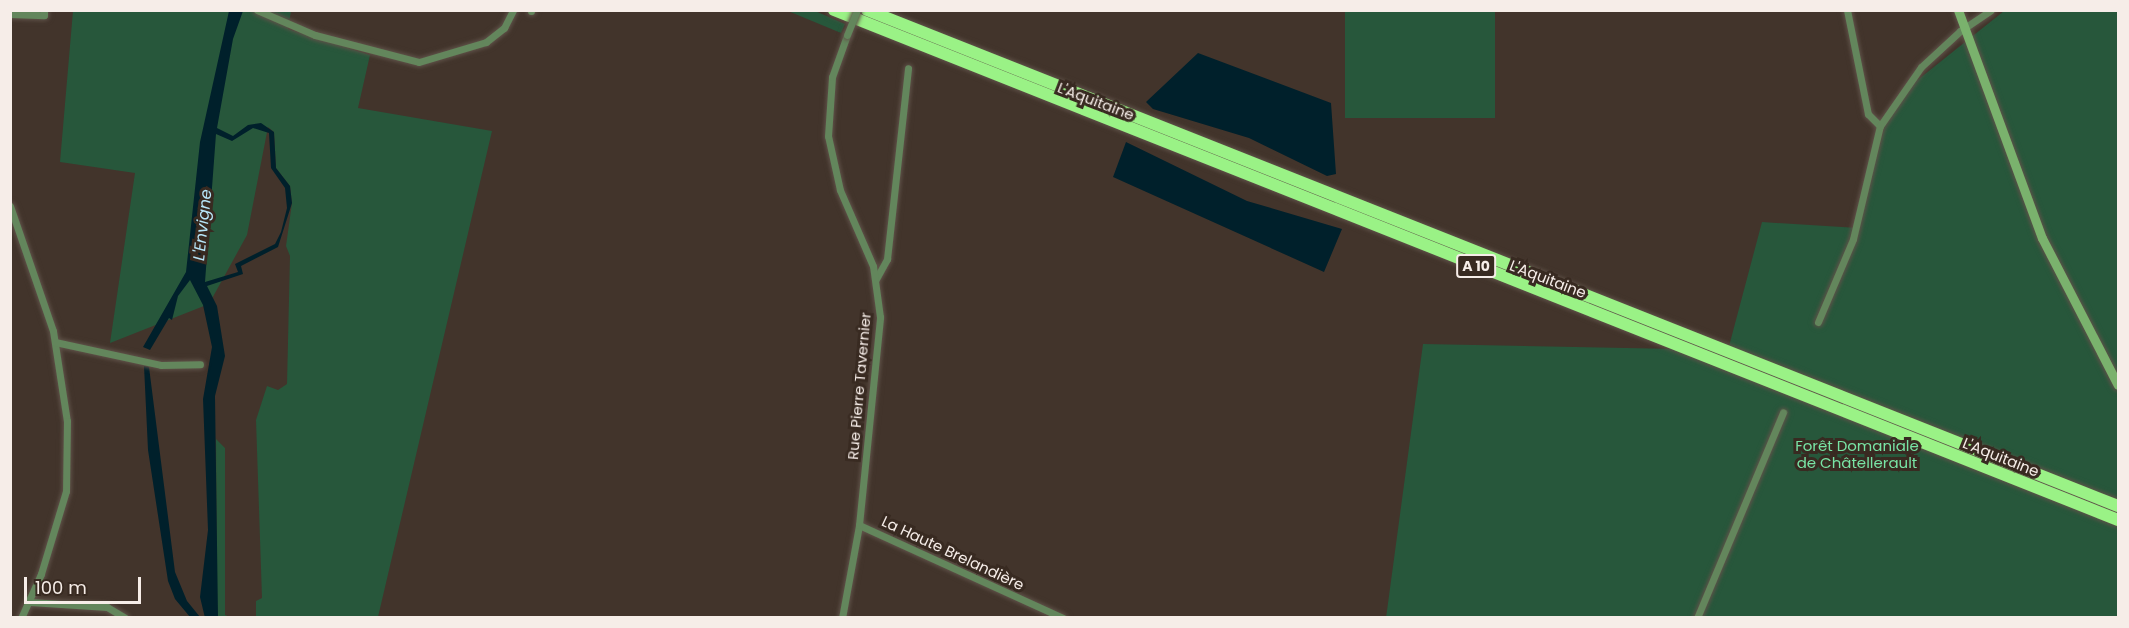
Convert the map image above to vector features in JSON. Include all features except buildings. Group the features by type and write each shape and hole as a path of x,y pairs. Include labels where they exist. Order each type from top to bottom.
{"highway":[{"name":"L'Aquitaine","path":"834,10 2118,520"},
{"name":"L'Aquitaine","path":"867,10 2118,506"}],"street":[{"path":"10,14 44,15 44,10"},
{"path":"257,10 325,39 419,62 486,42 504,28 513,10"},
{"name":"Rue Pierre Tavernier","path":"857,10 832,77 828,136 840,190 862,236 876,279 879,340 860,525"},
{"path":"1847,10 1868,114 1880,126"},
{"path":"1958,10 2042,238 2118,385"},
{"path":"1818,321 1853,239 1880,126 1921,67 1965,28 1992,10"},
{"path":"876,279 887,259 908,68"},
{"path":"10,206 55,342 67,422 68,483 30,602 21,618"},
{"path":"55,342 161,365 200,364"},
{"path":"1697,618 1783,412"},
{"name":"La Haute Brelandière","path":"842,618 860,525 1059,617"},
{"path":"30,602 107,607 125,618"}],"green space":[{"path":"73,11 291,11 288,29 370,55 358,108 492,131 378,617 256,617 256,601 262,598 256,420 267,386 278,390 287,384 290,256 286,246 292,203 290,186 276,168 274,132 268,127 247,235 209,304 110,343 135,173 60,162"},
{"path":"788,11 815,11 845,24 841,33"},
{"path":"1345,11 1495,11 1495,118 1345,118"},
{"name":"Forêt Domaniale de Châtellerault","path":"2004,11 2118,11 2118,617 1386,618 1423,344 1728,350 1762,222 1858,228 1885,125 1915,82"},
{"path":"216,439 225,448 225,615 230,617 218,617 217,605"}],"water":[{"name":"L'Envigne","path":"229,11 243,11 233,39 217,128 233,136 248,125 261,123 274,132 276,168 290,186 292,203 278,247 241,266 243,274 207,286 217,306 225,356 215,396 218,617 205,618 200,597 208,530 203,399 212,347 203,305 190,280 178,296 172,320 169,318 150,350 143,347 186,272 200,142","holes":["253,128 269,133 271,168 285,188 287,208 281,232 275,244 235,264 238,272 205,282 216,134 232,141"]},
{"path":"1198,53 1331,103 1336,174 1327,176 1249,138 1153,109 1146,102"},
{"path":"1126,142 1247,201 1342,229 1324,272 1113,177"},
{"path":"144,366 149,367 175,572 187,601 200,617 190,617 175,599 168,581 148,450"}]}
